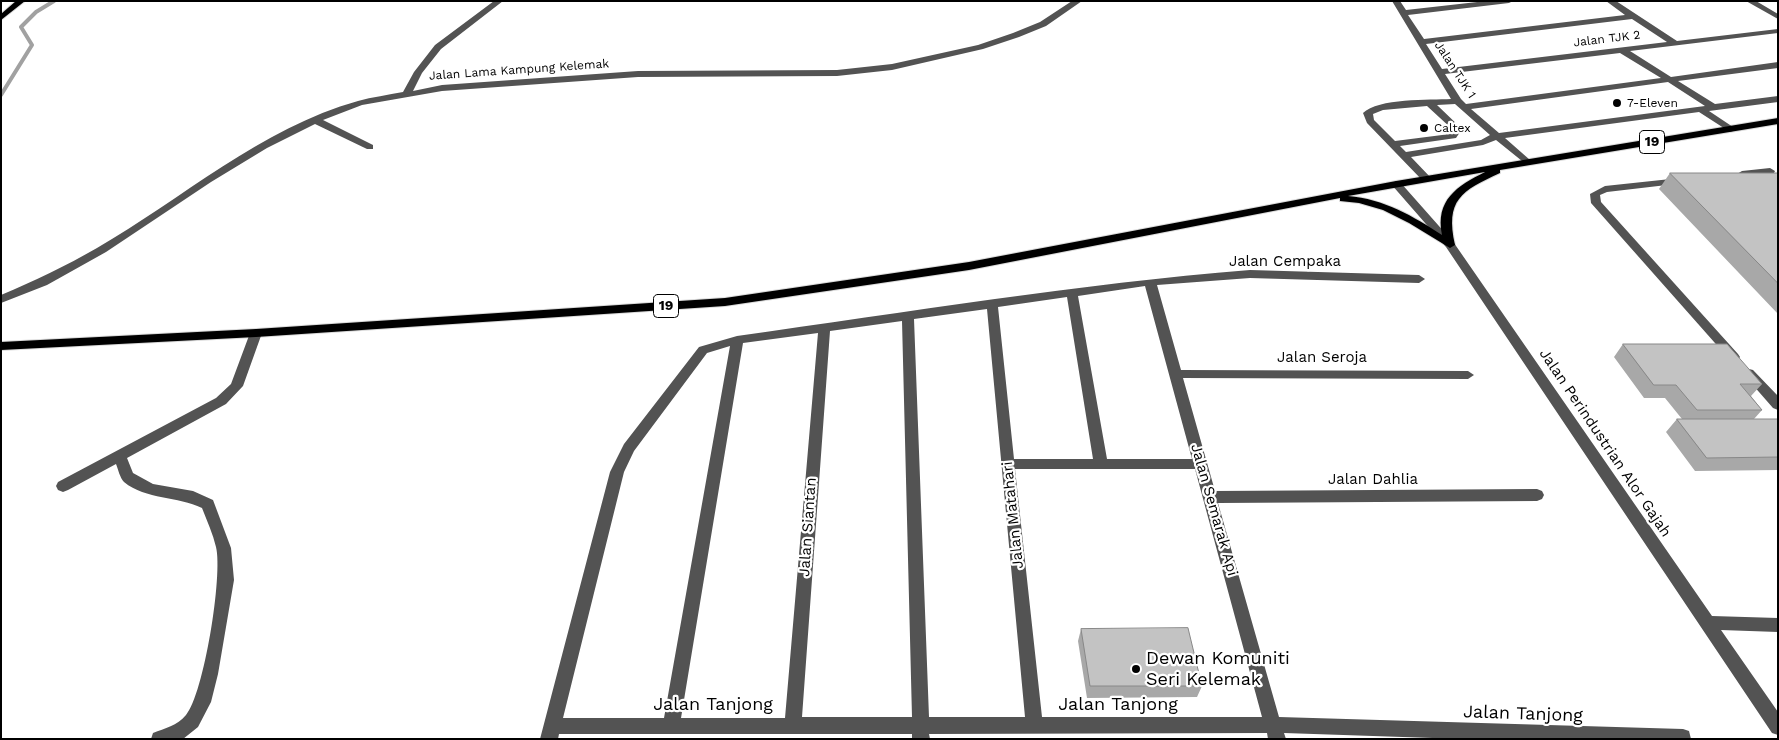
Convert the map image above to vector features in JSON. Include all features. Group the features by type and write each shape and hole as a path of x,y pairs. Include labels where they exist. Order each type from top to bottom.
{"main road":[{"path":"1,18 21,1"},
{"name":"19","path":"1,346 256,333 725,302 969,266 1396,184 1778,121"},
{"path":"1450,245 1446,217 1449,205 1456,196 1484,176 1507,165"},
{"path":"1323,198 1365,201 1387,207 1450,245"}],"street":[{"path":"406,93 418,72 438,47 499,1"},
{"name":"Jalan Lama Kampung Kelemak","path":"1,299 43,282 102,250 207,180 264,146 315,120 354,105 406,93 442,88 638,74 836,73 892,67 980,47 1016,36 1044,24 1078,1"},
{"name":"Jalan TJK 1","path":"1396,1 1460,104 1527,162"},
{"path":"1404,14 1509,1"},
{"path":"1610,1 1676,44"},
{"path":"1750,1 1778,17"},
{"path":"1422,42 1633,16"},
{"name":"Jalan TJK 2","path":"1440,72 1778,31"},
{"path":"1622,50 1713,107"},
{"path":"1426,179 1370,121 1368,113 1371,110 1396,106 1460,104 1669,80 1778,65"},
{"path":"1403,155 1483,142 1496,136 1778,99"},
{"path":"1392,144 1453,136 1457,129 1431,104"},
{"path":"1700,109 1730,129"},
{"path":"315,120 370,147"},
{"path":"1731,176 1770,172"},
{"path":"1692,180 1605,189 1595,194 1596,203 1778,405"},
{"name":"Jalan Perindustrian Alor Gajah","path":"1396,184 1450,245 1778,727"},
{"name":"Jalan Cempaka","path":"551,732 617,472 629,448 703,350 737,340 1150,282 1250,274 1419,279"},
{"name":"Jalan Semarak Api","path":"1150,282 1275,732"},
{"path":"1072,293 1101,464"},
{"name":"Jalan Matahari","path":"992,304 1034,726"},
{"path":"908,316 921,732"},
{"name":"Jalan Siantan","path":"793,725 824,328"},
{"path":"64,486 221,401 237,386 256,333"},
{"path":"671,726 737,340"},
{"name":"Jalan Seroja","path":"1175,374 1468,375"},
{"path":"119,456 128,477 135,481 150,489 193,496 208,504 224,548 226,580 203,702 192,721 173,736 158,739"},
{"path":"1008,464 1201,464"},
{"name":"Jalan Dahlia","path":"1210,497 1537,496"},
{"path":"1708,623 1778,625"},
{"name":"Jalan Tanjong","path":"551,732 671,726 793,725 921,732 1034,726 1604,738 1683,737"}],"building":[{"path":"1670,173 1778,173 1778,283"},
{"path":"1623,344 1727,344 1762,384 1740,384 1762,410 1697,410 1676,385 1654,385"},
{"path":"1677,419 1778,419 1778,457 1707,458"},
{"name":"Dewan Komuniti Seri Kelemak","path":"1188,628 1202,686 1090,686 1081,629"}],"waterway":[{"path":"1,95 32,45 21,27 36,12 54,1"}],"place":[{"name":"7-Eleven","path":"1617,103"},
{"name":"Caltex","path":"1424,128"},
{"name":"Dewan Komuniti Seri Kelemak","path":"1136,669"}]}
